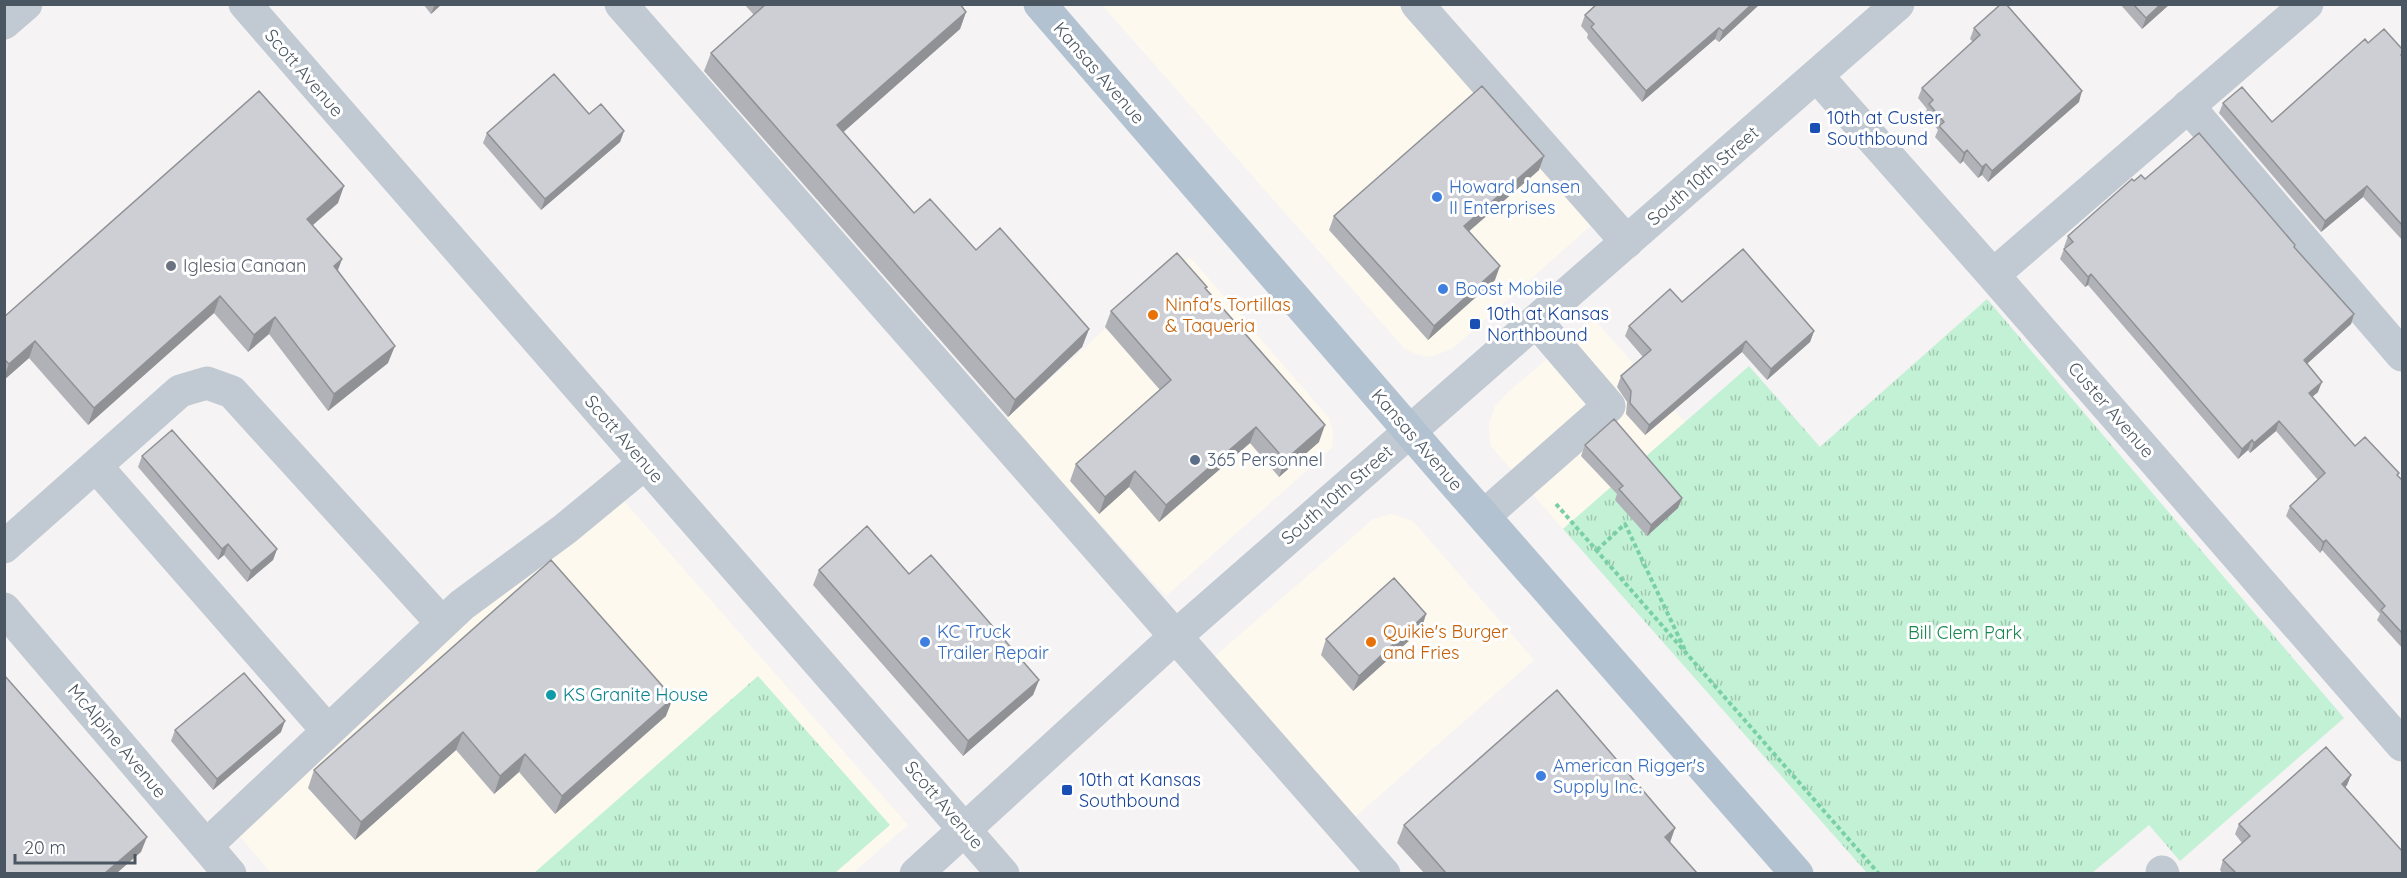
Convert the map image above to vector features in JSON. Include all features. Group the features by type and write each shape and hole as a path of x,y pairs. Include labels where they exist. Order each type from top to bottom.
{"main road":[{"name":"Kansas Avenue","path":"1040,4 1410,432 1797,873"}],"street":[{"path":"4,23 26,4"},
{"name":"Scott Avenue","path":"245,4 1003,873"},
{"path":"621,4 1384,873"},
{"name":"South 10th Street","path":"916,873 1176,636 1898,4"},
{"path":"1993,274 2307,4"},
{"path":"1424,7 1627,242"},
{"name":"Custer Avenue","path":"1818,76 2403,745"},
{"path":"2188,106 2403,354"},
{"path":"1484,516 1609,406 1536,321"},
{"path":"4,547 180,391 207,383 232,392 442,623"},
{"path":"206,846 462,605 565,529 645,463"},
{"path":"96,466 327,730"},
{"name":"McAlpine Avenue","path":"7,615 230,873"}],"path":[{"path":"1531,476 1879,873"},
{"path":"1597,550 1625,524 1688,656"}],"shaded area":[{"path":"1102,5 1406,5 1596,221 1452,349 1430,357 1416,354 1404,348"},
{"path":"1190,257 1329,418 1333,432 1332,448 1166,596 1005,420 1171,269"},
{"path":"1594,319 1685,422 1563,529 1490,445 1489,424 1495,406 1508,392"},
{"path":"602,476 908,825 853,873 272,874 219,812"},
{"path":"1392,514 1413,521 1534,660 1355,817 1214,657 1373,519"}],"green space":[{"name":"Bill Clem Park","path":"1987,299 2344,718 2180,861 2149,825 2092,873 1867,873 1563,529 1749,366 1820,447"},
{"path":"758,676 890,825 835,873 534,873"}],"building":[{"path":"766,4 960,4 966,12 837,125 914,213 930,199 976,250 1000,228 1089,329 1015,400 711,53"},
{"path":"1597,4 1752,4 1723,31 1719,28 1646,91 1591,27 1594,24 1585,15"},
{"path":"2001,4 2006,4 2082,91 1992,171 1986,164 1982,167 1967,150 1964,153 1939,126 1944,122 1929,104 1933,100 1922,88 1980,35 1974,28"},
{"path":"2133,4 2161,4 2146,18"},
{"path":"2384,29 2403,50 2401,55 2403,58 2403,226 2367,186 2325,221 2223,103 2242,87 2272,122 2365,39 2368,43"},
{"path":"554,74 589,114 601,104 624,131 545,199 487,133"},
{"name":"Howard Jansen II Enterprises","path":"1482,86 1544,156 1464,226 1500,266 1434,326 1334,216"},
{"name":"Iglesia Canaan","path":"259,91 344,186 307,219 342,259 334,266 395,346 334,394 275,317 254,335 220,296 94,408 35,341 9,364 4,359 4,317"},
{"path":"2199,133 2295,245 2294,247 2354,314 2304,360 2322,382 2309,393 2355,446 2365,437 2399,473 2397,475 2403,481 2403,634 2381,610 2385,606 2326,540 2323,542 2290,506 2325,473 2279,421 2254,443 2252,440 2242,449 2091,274 2088,277 2064,249 2073,242 2068,236 2132,179 2134,181 2141,175 2145,179"},
{"path":"1743,249 1814,331 1771,369 1746,341 1649,425 1630,403 1631,391 1621,376 1651,350 1629,326 1670,289 1682,302"},
{"path":"1177,253 1325,425 1285,460 1256,427 1166,505 1135,471 1105,497 1076,464 1171,380 1111,311"},
{"path":"1614,419 1682,498 1651,525 1619,489 1623,486 1585,445"},
{"path":"172,430 277,549 251,571 228,544 222,549 142,456"},
{"name":"KC Truck Trailer Repair","path":"867,526 909,574 931,555 1039,680 968,741 819,570"},
{"name":"KS Granite House","path":"551,560 673,698 562,796 525,754 500,776 463,732 361,822 314,770"},
{"name":"Quikie's Burger and Fries","path":"1394,578 1426,614 1359,676 1326,639"},
{"path":"244,673 285,721 217,779 175,730"},
{"path":"4,675 147,837 105,873 4,873"},
{"name":"American Rigger's Supply Inc.","path":"1557,690 1675,828 1665,837 1697,873 1446,873 1404,825"},
{"path":"2326,747 2351,775 2342,784 2403,852 2403,873 2236,873 2223,860 2250,836 2239,824"}],"place":[{"name":"10th at Custer Southbound","path":"1815,128"},
{"name":"Howard Jansen II Enterprises","path":"1437,197"},
{"name":"Iglesia Canaan","path":"171,266"},
{"name":"Boost Mobile","path":"1443,289"},
{"name":"Ninfa's Tortillas & Taqueria","path":"1153,315"},
{"name":"10th at Kansas Northbound","path":"1475,324"},
{"name":"365 Personnel","path":"1195,460"},
{"name":"KC Truck Trailer Repair","path":"925,642"},
{"name":"Quikie's Burger and Fries","path":"1371,642"},
{"name":"KS Granite House","path":"551,695"},
{"name":"American Rigger's Supply Inc.","path":"1541,776"},
{"name":"10th at Kansas Southbound","path":"1067,790"}]}
